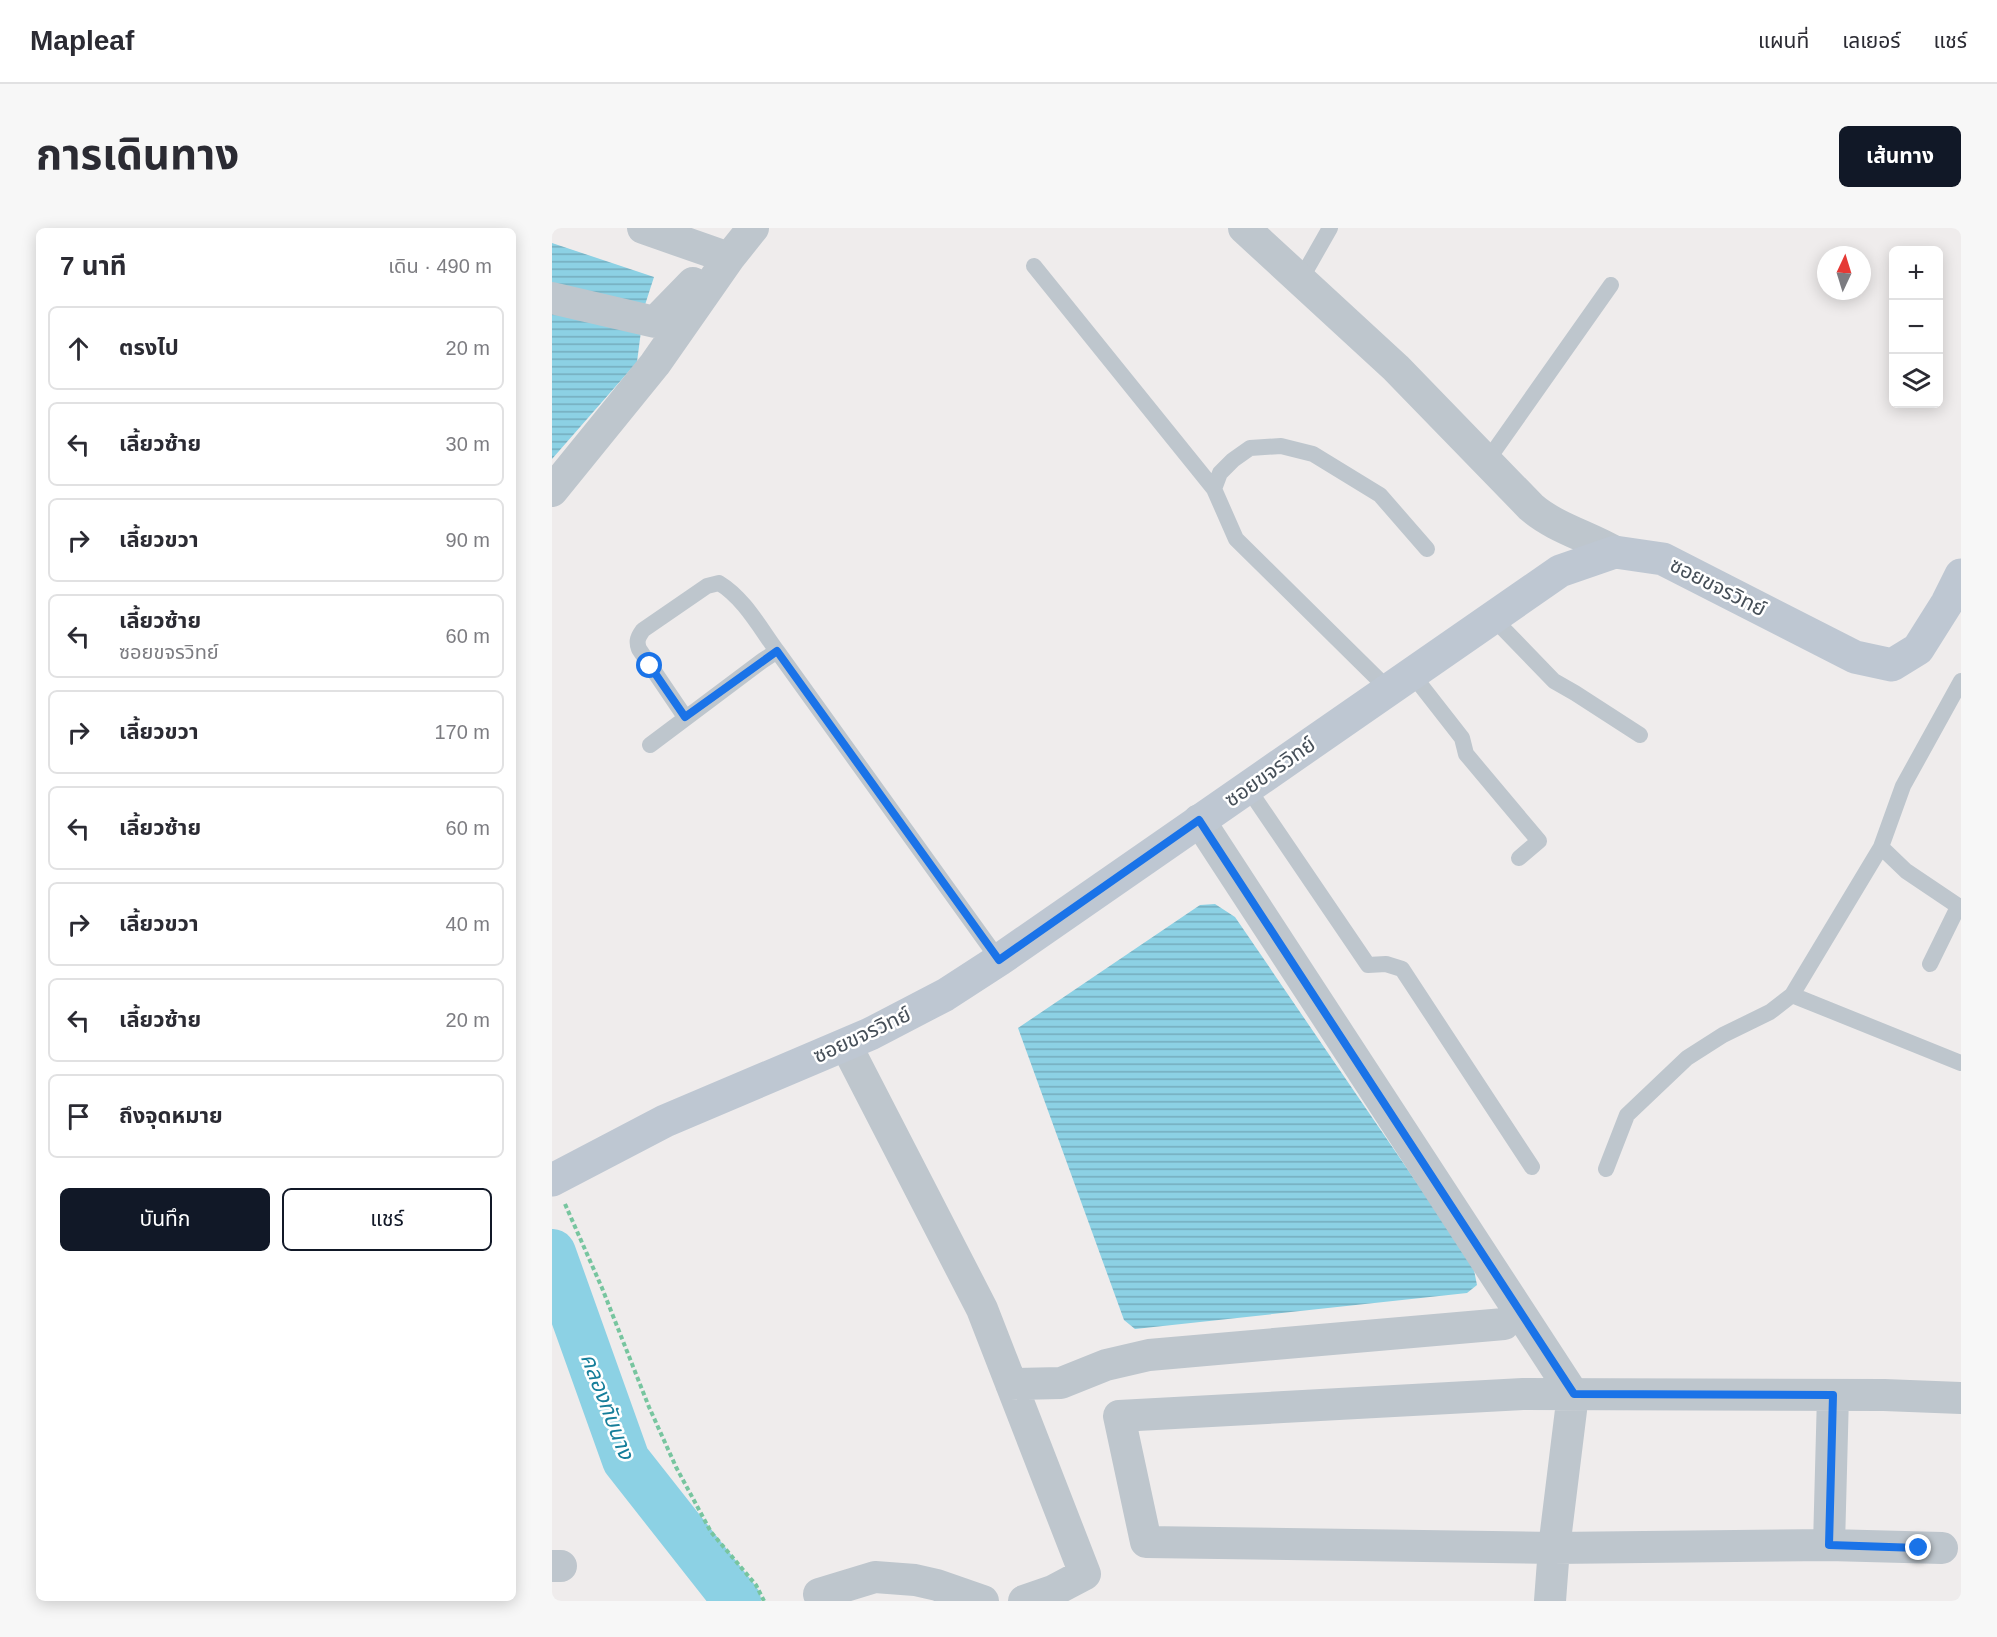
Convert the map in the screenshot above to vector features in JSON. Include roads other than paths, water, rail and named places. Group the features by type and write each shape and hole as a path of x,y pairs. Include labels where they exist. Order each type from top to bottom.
{"street":[{"path":"642,228 725,256"},
{"path":"552,298 655,322 753,228"},
{"path":"1244,228 1396,368 1545,519 1595,540 1615,552"},
{"path":"553,487 655,364 725,256"},
{"name":"ซอยขจรวิทย์","path":"554,1179 665,1121 846,1045 945,995 999,960 1560,571 1615,552 1663,559 1856,657 1892,665 1918,649 1947,603 1961,575"},
{"path":"1199,820 1574,1394 1554,1548 1550,1601"},
{"path":"846,1045 982,1309 1085,1574 1053,1591 1024,1601"},
{"path":"1011,1384 1061,1383 1106,1365 1149,1355 1504,1324"},
{"path":"1942,1548 1829,1545 1554,1548 1146,1542 1119,1416 1523,1394 1833,1395 1961,1398"},
{"path":"1829,1545 1833,1395"},
{"path":"819,1594 875,1577 915,1580 983,1601"}],"lane":[{"path":"1301,279 1330,228"},
{"path":"1034,266 1214,489 1236,539 1462,738 1466,754 1539,841 1519,858"},
{"path":"1487,461 1611,285"},
{"path":"1214,489 1220,473 1233,459 1250,448 1281,446 1313,454 1380,495 1427,549"},
{"path":"685,717 639,649 638,636 643,630 707,586 719,584 740,601 999,960"},
{"path":"1492,618 1554,681 1640,735"},
{"path":"650,745 777,651"},
{"path":"1606,1169 1627,1115 1687,1058 1723,1035 1770,1012 1792,995 1881,847 1903,786 1961,681"},
{"path":"1247,787 1368,965 1386,964 1402,969 1532,1167"},
{"path":"1881,847 1906,871 1960,907 1930,964"},
{"path":"1792,995 1961,1063"}],"water":[{"path":"552,243 654,277 644,308 637,362 552,459"},
{"path":"1215,904 1235,917 1473,1265 1477,1285 1467,1293 1135,1329 1124,1320 1018,1028 1200,905"}],"waterway":[{"name":"คลองทับนาง","path":"552,1253 626,1460 737,1601"}]}
